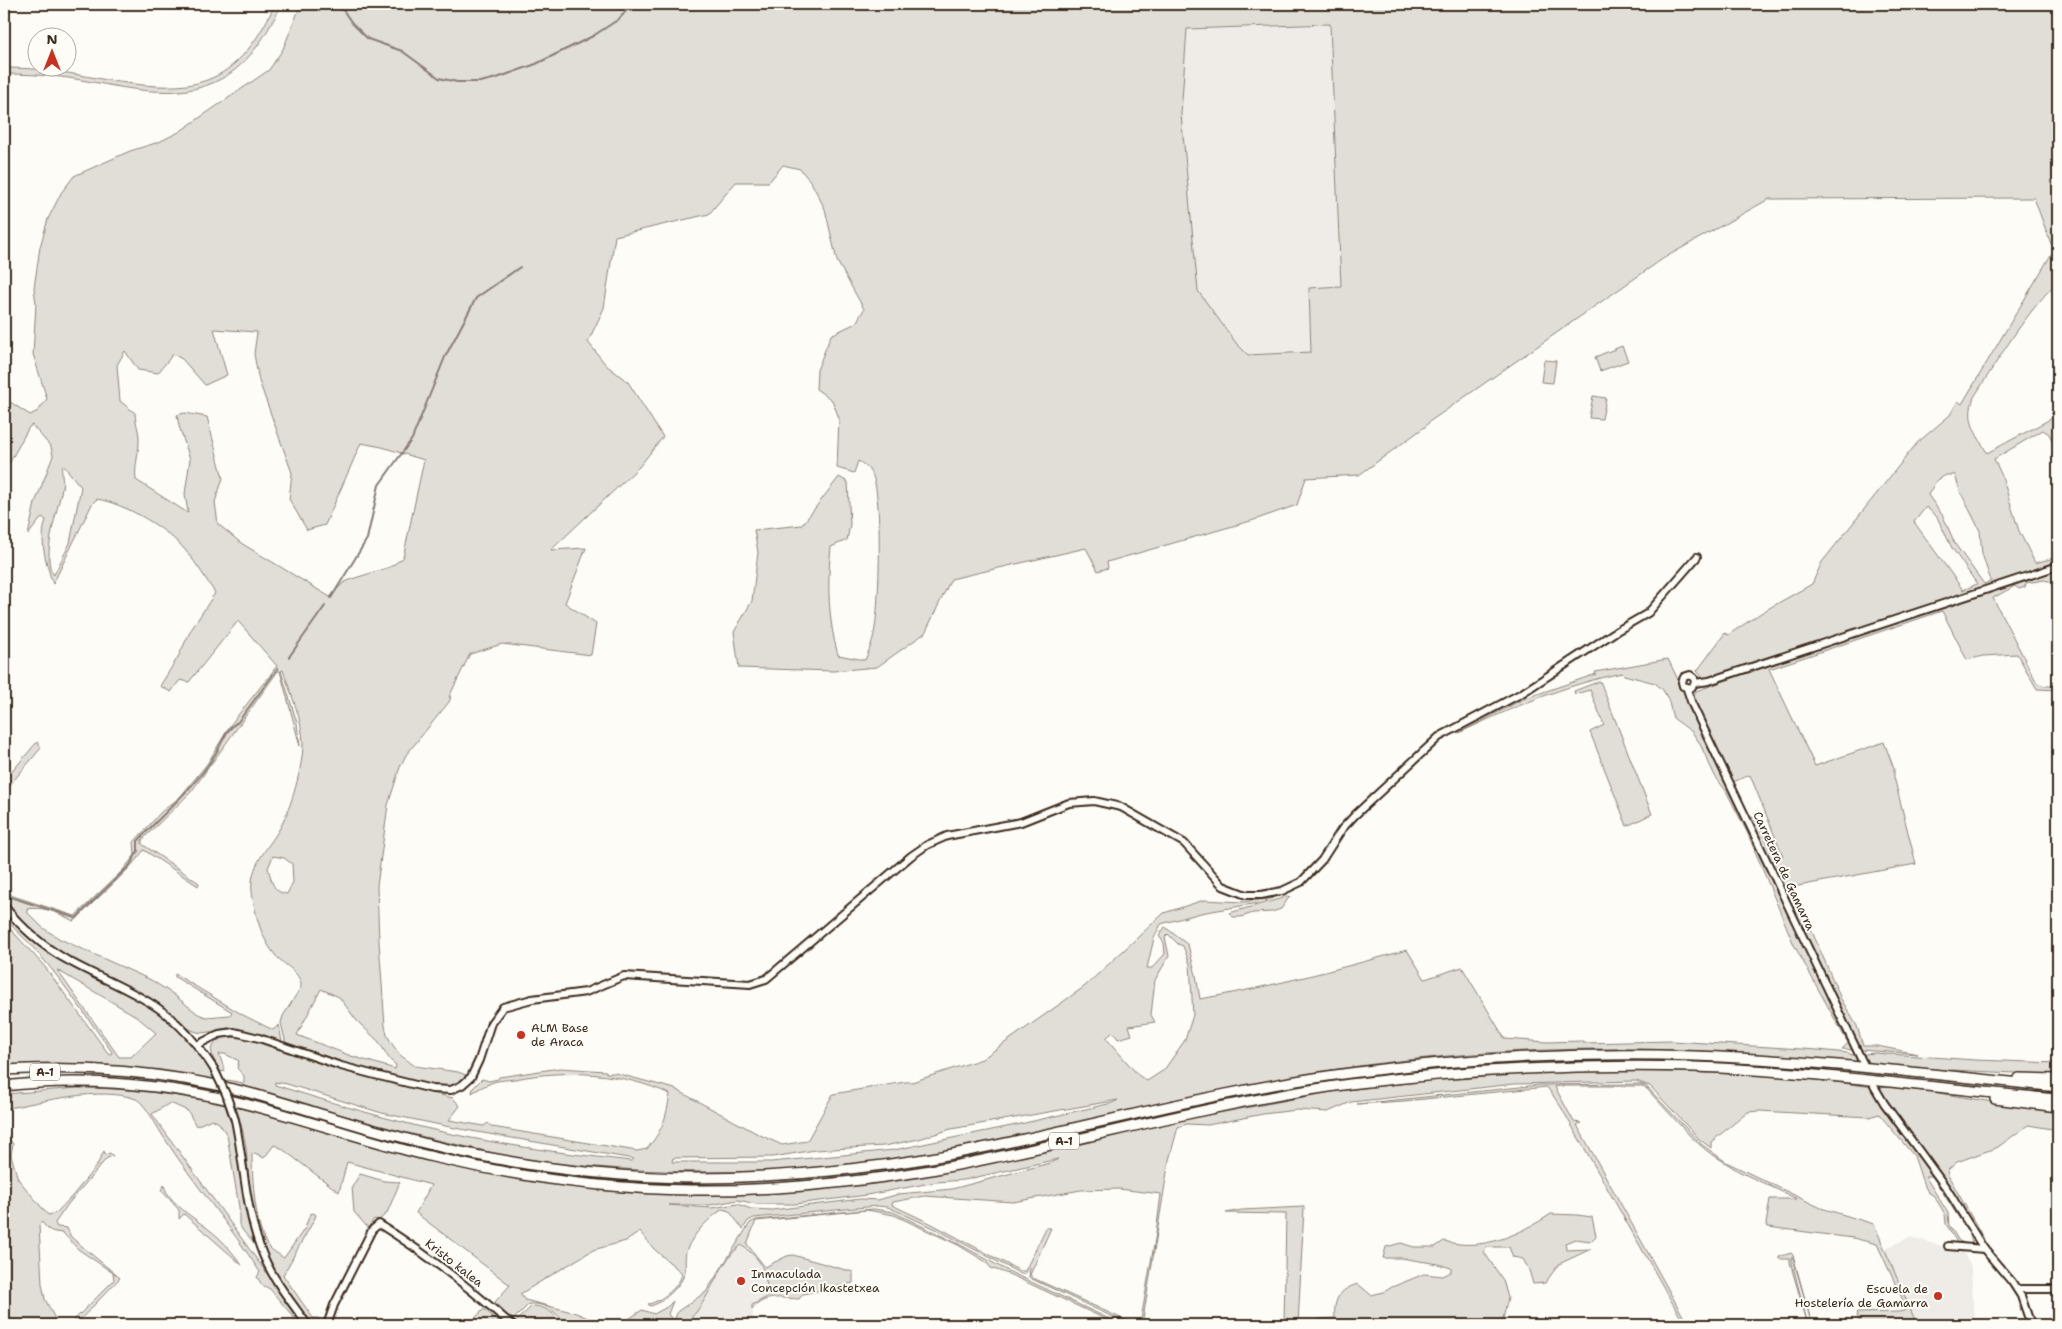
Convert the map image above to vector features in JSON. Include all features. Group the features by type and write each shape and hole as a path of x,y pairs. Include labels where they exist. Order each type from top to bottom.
{"highway":[{"name":"A-1","path":"4,1075 87,1070 151,1075 242,1091 393,1135 503,1160 583,1171 690,1178 775,1176 857,1169 986,1147 1289,1082 1470,1060 1594,1055 1696,1056 1785,1061 2058,1087"},
{"name":"A-1","path":"4,1086 57,1082 100,1082 185,1091 243,1104 394,1147 472,1166 572,1182 690,1190 784,1187 860,1180 932,1170 1289,1093 1467,1072 1595,1066 1697,1068 1787,1073 2058,1099"},
{"path":"4,1070 48,1068 87,1070"},
{"path":"1942,1076 2058,1079"},
{"path":"1971,1092 1984,1097 2058,1107"}],"street":[{"path":"197,1045 219,1034 234,1032 259,1038 341,1066 432,1089 451,1090 462,1085 471,1077 492,1022 503,1007 532,999 586,992 624,976 750,984 766,979 926,845 947,836 1021,822 1069,803 1094,801 1121,807 1184,843 1223,886 1246,895 1261,895 1282,890 1301,882 1322,860 1354,812 1439,737 1449,730 1522,693 1615,632 1648,613 1697,557"},
{"path":"1695,683 1694,678 1690,675 1684,677 1682,682 1687,689 1691,688 1695,683 1719,678 2058,566"},
{"name":"Carretera de Gamarra","path":"1687,689 1692,704 1863,1063"},
{"path":"4,906 23,927 52,951 152,1004 173,1019 197,1045 214,1070 226,1094 235,1120 248,1207 260,1249 280,1287 308,1325"},
{"path":"1874,1086 1884,1103 1947,1189 1984,1249 2021,1296 2030,1325"},
{"name":"Kristo kalea","path":"327,1325 334,1305 372,1230 379,1224 418,1248 512,1325"},
{"path":"1948,1246 1984,1249"},
{"path":"2016,1289 2058,1289"}],"shaded area":[{"path":"275,4 282,4 262,39 244,62 216,81 195,89 151,91 67,78 78,78 78,75 117,82 158,86 196,83 212,78 233,65 250,47 264,26"},
{"path":"301,4 2058,4 2058,281 2023,322 1974,397 1971,420 1987,453 2058,415 2058,453 2049,434 2043,430 1994,459 2002,476 2019,531 2035,563 2058,557 2058,562 1713,678 1704,679 1697,671 1725,633 1728,635 1764,611 1812,584 1822,562 1917,443 1950,415 1958,401 1962,404 2055,248 2051,244 2034,198 1769,199 1664,258 1429,422 1359,475 1306,478 1297,505 1254,520 1107,562 1108,568 1098,571 1086,548 951,579 925,633 877,667 833,671 739,668 734,632 752,601 758,552 754,530 802,525 839,477 848,482 850,525 847,540 831,547 830,615 838,655 865,660 873,638 877,605 879,529 878,505 872,474 858,461 854,473 837,468 839,418 832,400 816,389 817,370 831,335 856,323 864,309 837,261 825,209 811,182 800,169 783,165 769,182 736,182 709,214 615,236 604,308 588,342 606,365 628,382 663,437 639,467 551,550 586,548 565,603 596,624 591,655 502,644 470,654 449,697 451,697 449,702 406,755 400,767 388,805 377,886 379,942 387,1035 400,1055 415,1066 458,1072 469,1076 453,1085 435,1086 330,1059 286,1044 281,1023 283,1016 301,987 301,982 296,973 276,956 266,942 257,917 252,892 253,874 256,865 284,820 296,787 301,764 303,744 301,726 283,670 281,671 297,723 300,746 280,671 278,671 191,792 142,840 142,844 199,883 198,886 144,850 128,869 76,920 73,921 45,909 27,909 28,913 43,928 60,939 151,980 173,994 198,1014 206,1017 230,1015 232,1012 175,977 175,974 243,1015 273,1030 279,1025 282,1042 237,1028 226,1028 205,1033 197,1032 186,1027 157,1003 144,995 66,955 39,937 4,900 4,889 13,896 75,916 123,870 135,855 134,842 161,812 180,797 207,764 231,724 277,666 238,621 189,682 180,680 171,692 160,686 178,657 191,630 215,593 194,561 169,534 121,506 97,499 92,504 53,584 43,544 46,520 42,517 28,535 35,503 53,456 51,447 32,425 29,427 4,473 4,398 30,415 38,411 47,399 33,354 36,304 34,288 40,247 48,219 61,193 74,176 179,132 269,70 283,49","holes":["1330,24 1341,286 1309,288 1311,352 1248,355 1236,343 1198,291 1181,114 1187,29","214,329 257,332 254,354 259,381 292,473 289,499 307,530 325,525 361,443 382,447 424,460 403,558 390,567 343,583 330,597 241,543 218,524 215,502 223,478 207,417 185,413 177,415 190,459 185,494 188,513 136,480 139,436 135,413 120,401 117,365 125,351 138,370 158,373 173,354 182,359 205,385 227,375","63,465 81,487 70,543 54,575 50,568 49,558 52,533 63,482","1946,475 1955,475 1960,491 1980,531 1982,554 1991,581 1984,584 1955,544 1943,516 1928,495 1936,481","1926,507 1937,517 1952,548 1977,584 1963,590 1914,522","273,856 284,858 292,864 293,882 287,894 278,891 272,881 268,868","321,989 339,997 357,1021 379,1042 390,1060 396,1065 395,1069 351,1056 297,1035"]},
{"path":"1331,24 1341,286 1309,288 1312,352 1248,355 1236,343 1198,291 1181,114 1187,29"},
{"path":"4,68 28,68 28,75 4,74"},
{"path":"1622,346 1628,361 1600,371 1595,357"},
{"path":"1544,360 1556,361 1553,383 1541,382"},
{"path":"1593,396 1606,398 1602,419 1589,418"},
{"path":"2058,569 2058,574 2055,575 2058,601 2053,582 2044,580 2026,583 2025,587 2019,589 2015,586 1993,598 2037,683 2045,686 2058,686 2058,690 2037,689 2017,654 1983,656 1967,660 1942,611 1769,669 1815,766 1884,742 1894,769 1894,777 1916,864 1793,887 1841,999 1857,1026 1863,1046 1877,1046 1918,1054 1860,1050 1828,986 1751,818 1754,817 1776,858 1783,856 1750,775 1733,782 1696,707 1693,697 1696,691 1777,662"},
{"path":"1668,659 1745,818 1853,1050 1842,1049 1848,1043 1794,945 1747,832 1726,791 1715,776 1699,742 1692,732 1673,718 1668,699 1663,690 1655,683 1622,673 1600,678 1538,698 1459,733 1523,699 1596,674 1595,672"},
{"path":"1600,681 1652,814 1627,826 1590,732 1604,725 1590,690 1575,694 1574,691"},
{"path":"37,742 41,748 4,792 4,781"},
{"path":"1290,896 1281,909 1272,912 1253,913 1241,917 1233,917 1229,913"},
{"path":"1273,898 1258,903 1201,913 1161,924 1154,938 1147,968 1152,968 1165,954 1164,943 1159,936 1165,927 1188,945 1200,999 1304,977 1407,950 1425,979 1462,967 1505,1039 1547,1042 1583,1041 1583,1043 1672,1041 1818,1050 1848,1053 1857,1057 1860,1063 1746,1053 1632,1049 1495,1052 1404,1060 1281,1078 914,1156 803,1169 705,1172 555,1163 497,1154 408,1133 227,1083 227,1080 244,1083 244,1076 237,1068 239,1061 225,1054 219,1054 225,1071 221,1072 213,1058 211,1049 217,1041 225,1037 249,1038 354,1074 453,1098 460,1106 449,1120 484,1126 488,1123 492,1127 637,1151 647,1149 663,1123 670,1094 651,1087 632,1081 594,1074 554,1074 495,1082 472,1093 473,1088 482,1079 489,1081 499,1077 560,1068 606,1071 606,1073 615,1073 675,1089 782,1145 807,1141 833,1094 912,1082 982,1059 1084,987 1164,913 1204,900 1243,902","holes":["1168,934 1178,944 1183,946 1190,964 1193,1015 1185,1040 1164,1070 1147,1081 1138,1075 1106,1038 1113,1032 1118,1039 1132,1035 1129,1026 1155,1022 1151,1015 1155,980 1169,956 1165,937","275,1082 287,1084 382,1113 460,1129 634,1159 631,1161 552,1151 447,1133 366,1112 275,1085","1118,1100 1016,1125 894,1150 771,1162 672,1162 673,1158 773,1157 815,1150 884,1146 919,1139 951,1129"]},
{"path":"4,910 38,946 49,954 136,999 160,1015 191,1044 215,1080 162,1071 84,1064 4,1066 4,922 45,967 108,1053 111,1054 112,1052 62,982 14,928","holes":["57,970 136,1016 156,1033 131,1057 119,1057"]},
{"path":"1865,1054 1975,1060 2058,1063 2058,1075 1930,1069 1866,1063 1863,1057"},
{"path":"1541,1072 1680,1072 1809,1079 1872,1087 1979,1244 1967,1244 1958,1244 1946,1224 1945,1214 1923,1183 1914,1156 1879,1114 1869,1117 1748,1112 1711,1142 1711,1148 1699,1139 1650,1086 1636,1081 1514,1084 1351,1102 1328,1112 1297,1110 1263,1114 1208,1125 1187,1124 1178,1127 1169,1160 1142,1325 1140,1325 1161,1194 1119,1189 1081,1190 1013,1202 925,1196 893,1202 892,1205 1020,1271 1025,1271 1046,1228 1051,1228 1030,1275 1136,1325 1130,1325 1032,1279 1029,1277 1030,1267 1025,1274 1021,1274 938,1230 888,1207 877,1206 754,1218 748,1221 743,1229 729,1211 723,1209 702,1226 690,1243 687,1249 685,1272 676,1288 666,1298 650,1306 648,1304 659,1300 674,1288 682,1273 654,1249 640,1232 626,1241 593,1250 520,1294 525,1300 576,1313 604,1325 566,1325 550,1309 535,1304 529,1304 512,1321 495,1302 510,1285 416,1213 431,1185 347,1162 339,1192 281,1148 274,1145 264,1158 255,1153 252,1154 254,1188 260,1228 268,1246 284,1258 305,1228 310,1214 314,1213 316,1215 283,1275 313,1318 318,1318 324,1324 320,1324 309,1319 282,1282 264,1250 257,1231 252,1207 245,1143 236,1107 452,1166 511,1177 573,1186 752,1193 865,1184 976,1165 1160,1124 1336,1091 1453,1078","holes":["1058,1159 1050,1163 952,1189 899,1194 878,1200 861,1199 772,1210 751,1209 738,1204 711,1208 669,1205 710,1205 738,1200 756,1204 795,1204 867,1195 936,1182 964,1180","1925,1176 1932,1176 1970,1235 1972,1243 1967,1244 1959,1241 1949,1225 1948,1213"]},
{"path":"1640,1084 1646,1086 1701,1144 1726,1162 1821,1208 1874,1224 1917,1325 1861,1325 1856,1313 1898,1312 1904,1311 1906,1307 1877,1244 1853,1238 1768,1227 1766,1224 1770,1199 1797,1199 1740,1172 1707,1151 1642,1086 1555,1087 1574,1122 1581,1123 1577,1125 1688,1325 1685,1325 1561,1107 1547,1087 1357,1104 1539,1085"},
{"path":"1889,1087 1927,1091 2058,1113 2058,1130 2028,1125 1998,1147 1957,1162 1947,1171 1984,1239 1982,1241 1877,1088"},
{"path":"78,1088 152,1092 225,1105 232,1122 246,1211 256,1246 239,1224 239,1207 227,1135 219,1123 212,1119 196,1126 188,1111 170,1103 152,1114 304,1325 300,1325 270,1289 262,1285 257,1277 260,1272 139,1101 122,1095 71,1096 4,1109 4,1094"},
{"path":"4,1132 13,1144 11,1155 18,1179 48,1215 56,1213 74,1194 97,1165 104,1151 105,1155 110,1153 113,1156 107,1158 68,1204 55,1223 57,1227 67,1228 71,1237 120,1278 75,1325 69,1325 114,1280 113,1273 78,1249 63,1233 51,1230 42,1222 39,1225 42,1284 45,1299 58,1325 4,1325"},
{"path":"360,1174 384,1181 400,1182 387,1213 379,1220 374,1219 368,1228 354,1212 352,1187"},
{"path":"164,1185 167,1193 173,1200 188,1214 213,1232 242,1265 184,1214 179,1219 179,1210 161,1190"},
{"path":"1304,1207 1298,1325 1284,1325 1286,1214 1226,1213 1242,1210"},
{"path":"874,1209 893,1212 959,1244 1008,1271 1122,1325 1118,1325 1011,1275 991,1268 986,1262 958,1245 894,1215 867,1210 756,1221 747,1244 765,1267 793,1255 853,1272 853,1283 803,1294 799,1299 767,1299 752,1310 752,1305 769,1296 762,1266 755,1256 741,1245 722,1268 703,1303 689,1320 683,1325 672,1325 678,1311 706,1292 750,1223 756,1220"},
{"path":"1551,1214 1592,1217 1596,1236 1591,1241 1575,1239 1565,1243 1567,1250 1591,1249 1559,1264 1545,1283 1533,1284 1523,1259 1513,1257 1509,1247 1487,1247 1484,1252 1503,1280 1508,1298 1502,1323 1504,1325 1310,1325 1320,1319 1335,1318 1335,1305 1339,1296 1352,1286 1358,1284 1371,1295 1384,1292 1424,1274 1443,1276 1451,1272 1451,1268 1438,1264 1401,1258 1383,1258 1386,1247 1401,1243 1414,1247 1435,1247 1444,1241 1458,1244 1486,1243 1513,1235"},
{"name":"Escuela de Hostelería de Gamarra","path":"1910,1237 1963,1252 1971,1267 1974,1325 1928,1325 1927,1322 1917,1325 1884,1249"},
{"name":"Inmaculada Concepción ikastetxea","path":"741,1245 757,1257 763,1265 769,1296 752,1305 754,1325 683,1325 698,1310 725,1263"},
{"path":"1791,1253 1793,1255 1812,1325 1793,1258 1791,1258 1808,1325 1789,1259 1779,1259 1779,1257"},
{"path":"673,1301 668,1314 671,1318 667,1325 620,1325 642,1310 654,1314 667,1307"},
{"path":"532,1306 542,1307 550,1311 563,1325 518,1325 515,1322"},
{"path":"484,1309 503,1325 468,1325"}],"waterway":[{"path":"328,4 343,10 352,23 368,39 402,51 439,78 457,82 480,82 536,64 593,36 619,19 632,4"},
{"path":"331,598 367,539 379,485 412,439 445,357 476,298 520,267"},
{"path":"289,657 325,606"},
{"path":"4,895 76,918 130,865 138,851 138,841 199,777 228,732 238,722 278,668"}],"place":[{"name":"ALM Base de Araca","path":"521,1035"},
{"name":"Inmaculada Concepción ikastetxea","path":"741,1281"},
{"name":"Escuela de Hostelería de Gamarra","path":"1938,1296"}]}
